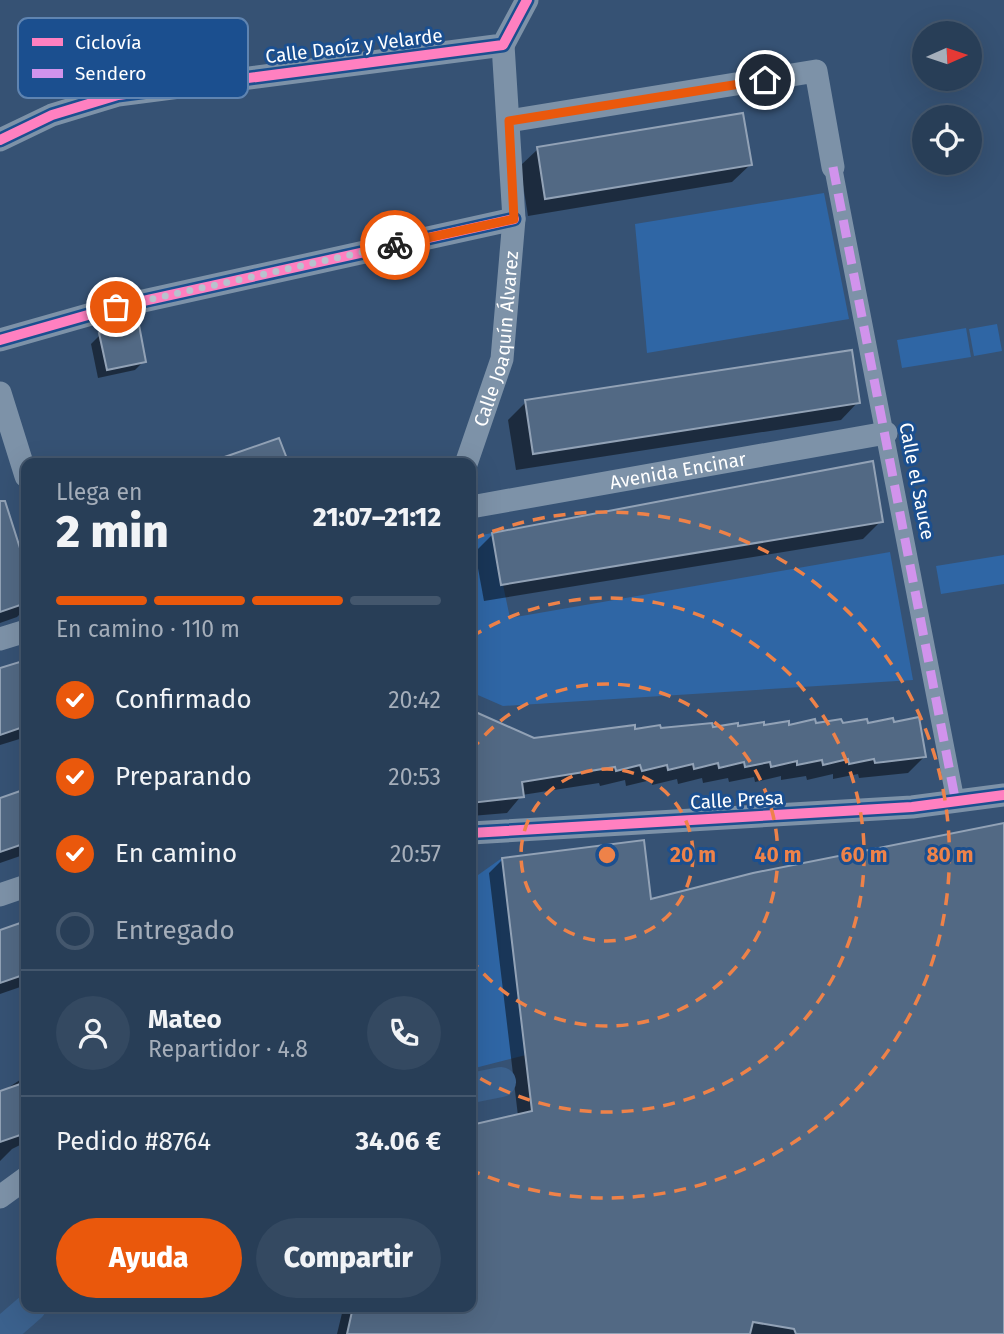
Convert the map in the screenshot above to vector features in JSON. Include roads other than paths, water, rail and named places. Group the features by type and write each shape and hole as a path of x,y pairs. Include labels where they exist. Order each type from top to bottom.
{"street":[{"path":"503,45 527,0"},
{"name":"Calle Joaquín Álvarez","path":"468,458 502,359 514,219 503,45"},
{"name":"Calle Daoíz y Velarde","path":"248,78 503,45"},
{"path":"509,121 816,71 832,167"},
{"name":"Calle Daoíz y Velarde","path":"0,140 52,116 109,98"},
{"name":"Calle el Sauce","path":"832,167 956,803"},
{"path":"0,340 116,307 514,219"},
{"path":"0,393 21,460"},
{"name":"Avenida Encinar","path":"476,506 886,433"},
{"path":"0,639 21,633"},
{"name":"Calle Presa","path":"476,834 956,803 1004,795"},
{"path":"0,895 21,888"},
{"path":"0,1197 21,1182"}],"waterway":[{"path":"476,1087 501,1082"},
{"path":"0,1334 25,1312"}]}
